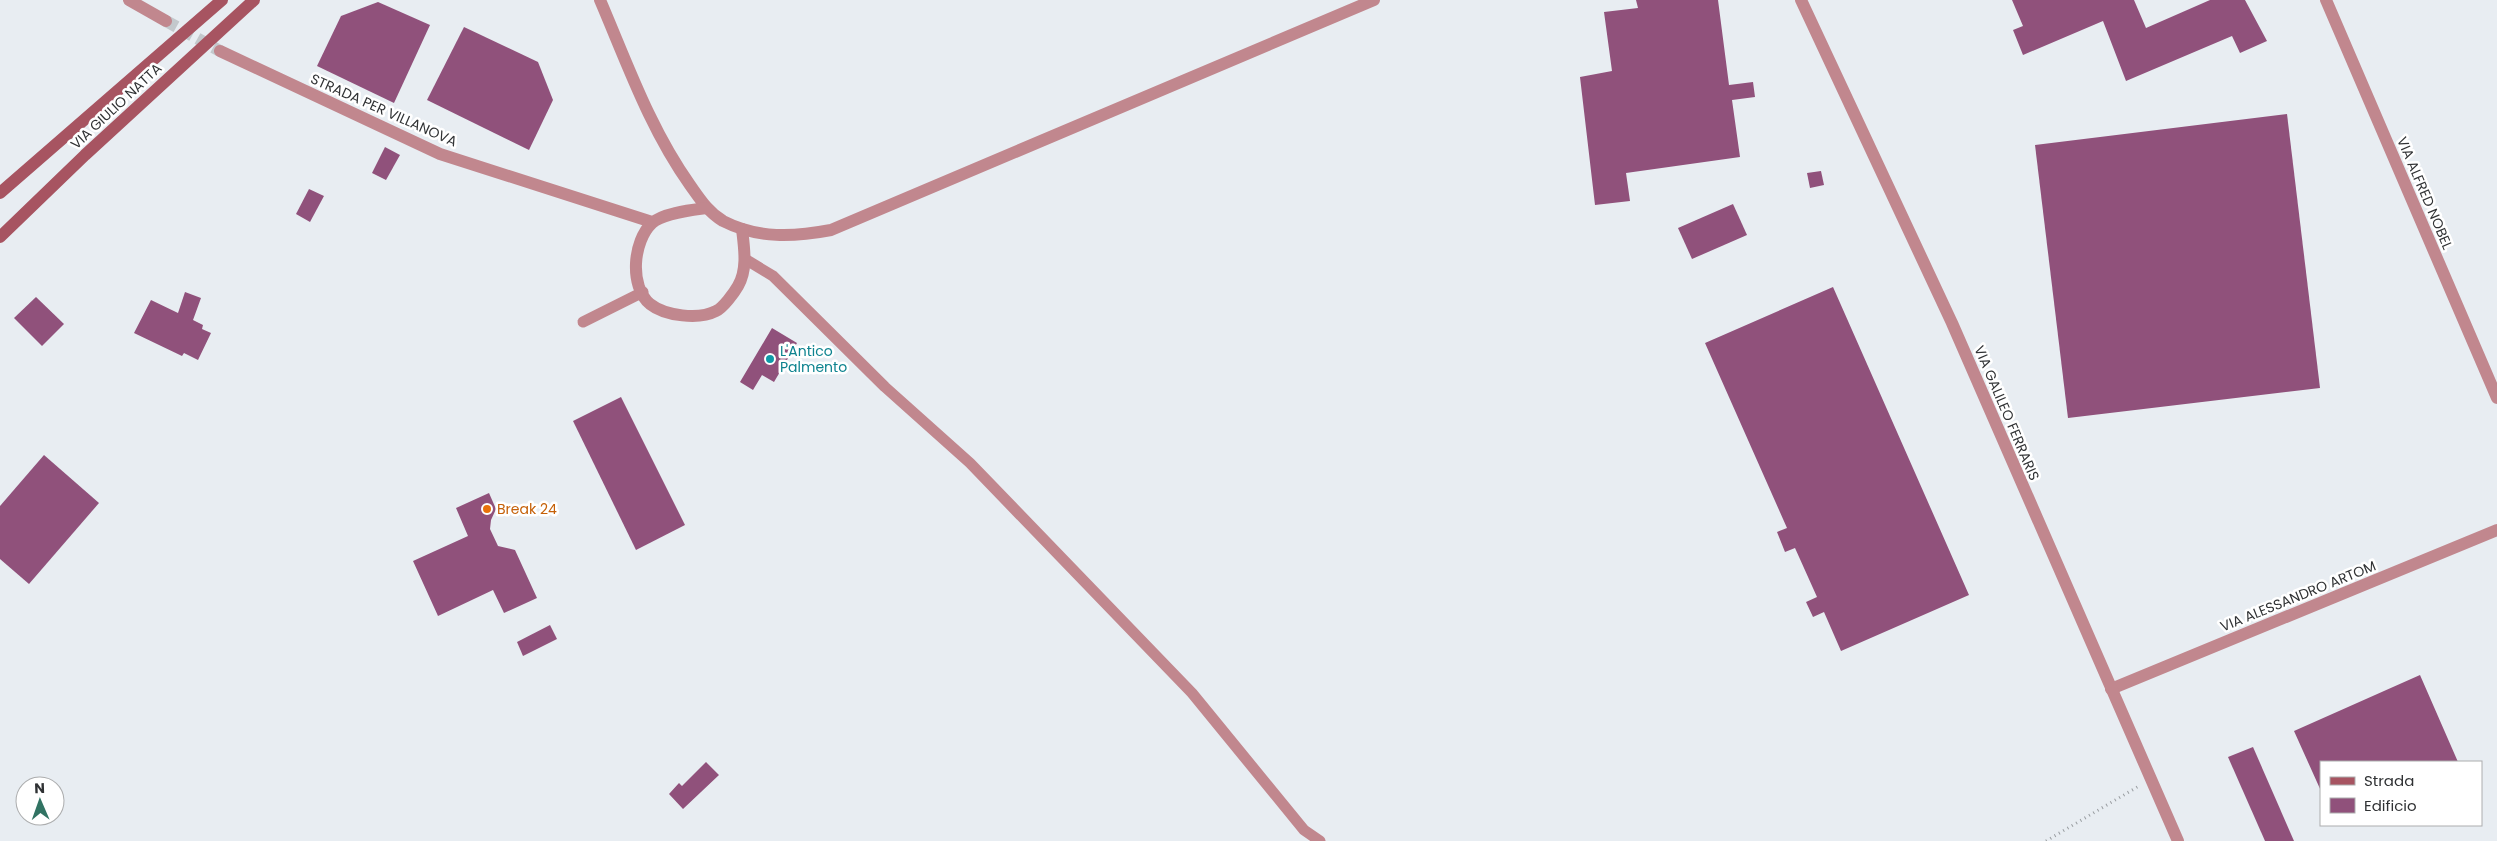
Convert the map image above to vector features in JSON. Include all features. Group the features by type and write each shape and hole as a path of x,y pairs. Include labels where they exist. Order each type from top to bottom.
{"main road":[{"name":"VIA GIULIO NATTA","path":"0,193 222,0"},
{"name":"VIA GIULIO NATTA","path":"1,237 85,155 254,0"}],"street":[{"path":"129,0 166,20"},
{"path":"600,0 650,120 683,175 706,208 722,220 742,229 776,237 806,235 831,230 1374,0"},
{"name":"VIA GALILEO FERRARIS","path":"1801,0 1952,323 2178,841"},
{"name":"VIA ALFRED NOBEL","path":"2326,0 2497,398"},
{"name":"STRADA PER VILLANOVA","path":"220,51 440,154 652,222"},
{"path":"706,208 678,212 652,222 642,237 635,258 636,278 650,304 674,314 695,317 717,311 739,285 745,259 742,229"},
{"name":"VIA ALESSANDRO ARTOM","path":"2111,689 2497,530"}],"lane":[{"path":"745,259 773,276 885,387 970,463 1192,693 1304,830 1320,841"},
{"path":"583,322 643,292"}],"path":[{"path":"2046,841 2151,780"}],"building":[{"path":"1636,0 1718,0 1729,85 1753,82 1755,97 1732,100 1740,157 1626,173 1630,201 1595,205 1580,77 1612,71 1604,12 1638,8"},
{"path":"2012,0 2134,0 2146,28 2210,0 2245,0 2267,41 2240,53 2232,36 2126,81 2103,21 2023,55 2013,30 2023,26"},
{"path":"378,2 430,25 394,103 317,66 341,16"},
{"path":"464,27 538,62 553,100 529,150 427,100"},
{"path":"2287,114 2320,388 2068,418 2035,145"},
{"path":"385,147 400,155 386,180 372,173"},
{"path":"1821,171 1824,185 1810,188 1807,173"},
{"path":"309,189 324,196 310,222 296,214"},
{"path":"1733,204 1747,235 1692,259 1678,228"},
{"path":"1833,287 1969,595 1841,651 1824,612 1813,617 1806,602 1817,597 1795,548 1785,552 1777,532 1787,528 1705,343"},
{"path":"185,292 201,298 193,320 203,325 202,329 211,333 198,360 184,353 182,356 134,333 151,300 178,313"},
{"path":"36,297 64,324 42,346 14,318"},
{"name":"L'Antico Palmento","path":"772,328 797,343 774,382 762,375 753,390 740,382"},
{"path":"621,397 685,525 636,550 573,421"},
{"path":"44,455 99,503 29,584 0,559 0,506"},
{"path":"489,493 496,509 491,520 490,529 498,546 515,550 537,598 504,613 493,590 438,616 413,561 468,536 456,508"},
{"path":"550,625 557,639 523,656 517,642"},
{"path":"2420,675 2458,761 2320,761 2320,789 2294,731"},
{"path":"2253,747 2294,841 2265,841 2228,757"},
{"path":"706,762 719,775 683,809 669,794 679,783 682,786"}],"tunnel":[{"path":"166,21 220,51"}],"place":[{"name":"L'Antico Palmento","path":"770,359"},
{"name":"Break 24","path":"487,509"}]}
